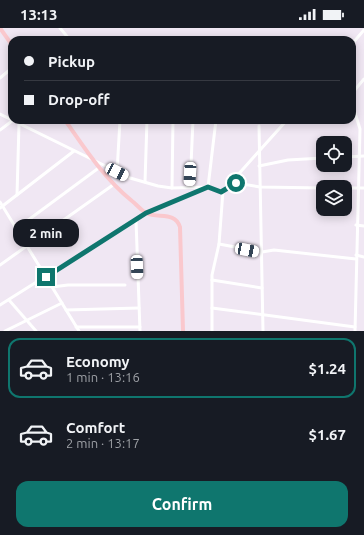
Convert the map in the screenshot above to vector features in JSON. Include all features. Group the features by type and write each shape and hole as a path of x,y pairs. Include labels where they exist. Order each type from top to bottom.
{"main road":[{"path":"0,28 8,39"},
{"path":"68,124 93,161 100,167 113,185 146,213 174,218 178,222 180,227 182,331"}],"street":[{"path":"60,28 67,36"},
{"path":"356,39 364,30"},
{"path":"0,78 8,71"},
{"path":"356,88 364,79"},
{"path":"212,308 263,313 355,329 356,225 360,129 356,116"},
{"path":"16,195 19,124 130,178 172,188 208,187 221,192"},
{"path":"117,172 120,124"},
{"path":"145,182 147,124"},
{"path":"172,188 173,124"},
{"path":"190,187 193,124"},
{"path":"208,187 216,124"},
{"path":"212,331 212,280 219,244 221,192 283,124"},
{"path":"259,126 263,331"},
{"path":"1,207 74,151"},
{"path":"352,156 364,156"},
{"path":"259,166 288,160 316,158"},
{"path":"16,229 100,167"},
{"path":"221,192 236,183 260,187 316,188"},
{"path":"0,265 113,185"},
{"path":"0,305 146,213 208,187"},
{"path":"352,188 364,188"},
{"path":"0,202 1,207 79,331"},
{"path":"76,327 140,329 136,220"},
{"path":"356,225 364,226"},
{"path":"219,244 262,252 274,250 356,257 364,256"},
{"path":"212,280 262,288"},
{"path":"52,288 68,285 125,285"},
{"path":"9,300 36,331"},
{"path":"5,331 62,303"},
{"path":"66,310 139,308"}],"route":[{"path":"46,277 146,213 208,187 221,192 236,183"}]}
